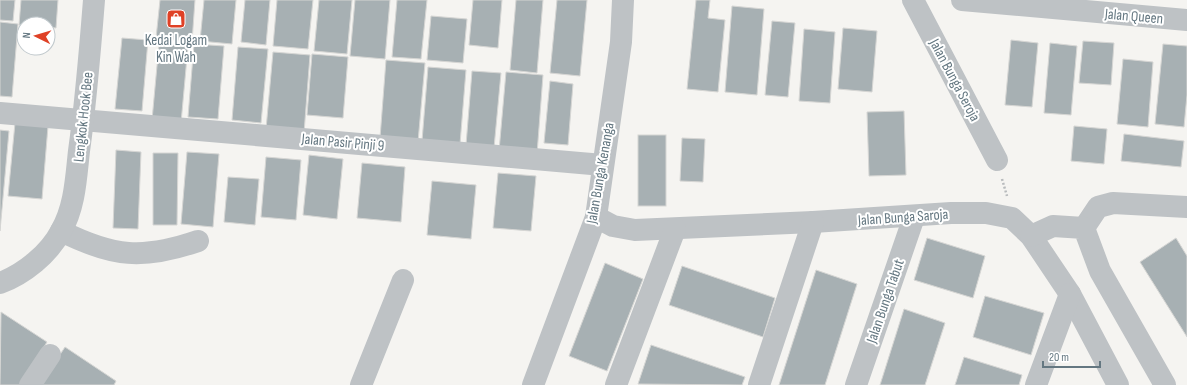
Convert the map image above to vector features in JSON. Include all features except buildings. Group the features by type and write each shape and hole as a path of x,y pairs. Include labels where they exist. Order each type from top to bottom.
{"street":[{"name":"Lengkok Hook Bee","path":"0,283 13,278 41,258 61,231 73,200 84,120 94,0"},
{"name":"Jalan Bunga Kenanga","path":"540,383 596,217 621,42 623,0"},
{"name":"Jalan Bunga Seroja","path":"913,0 997,160"},
{"name":"Jalan Queen","path":"962,0 1187,20"},
{"name":"Jalan Pasir Pinji 9","path":"0,113 603,165"},
{"path":"1084,228 1098,207 1113,203 1187,207"},
{"name":"Jalan Bunga Saroja","path":"596,217 613,226 635,230 914,217 951,213 986,213 1012,218"},
{"name":"Jalan Bunga Tabut","path":"856,385 914,217"},
{"path":"1012,218 1031,236 1070,294 1118,385"},
{"path":"759,385 813,222"},
{"path":"1031,236 1053,226 1084,228"},
{"path":"1084,228 1100,271 1165,385"},
{"path":"616,385 675,229"},
{"path":"61,231 88,244 115,252 143,254 171,250 198,241"},
{"path":"361,385 403,280"},
{"path":"1036,385 1070,294"},
{"path":"30,385 50,355"}],"path":[{"path":"997,160 1012,218"}],"place":[{"name":"Kedai Logam Kin Wah","path":"176,19"}]}
